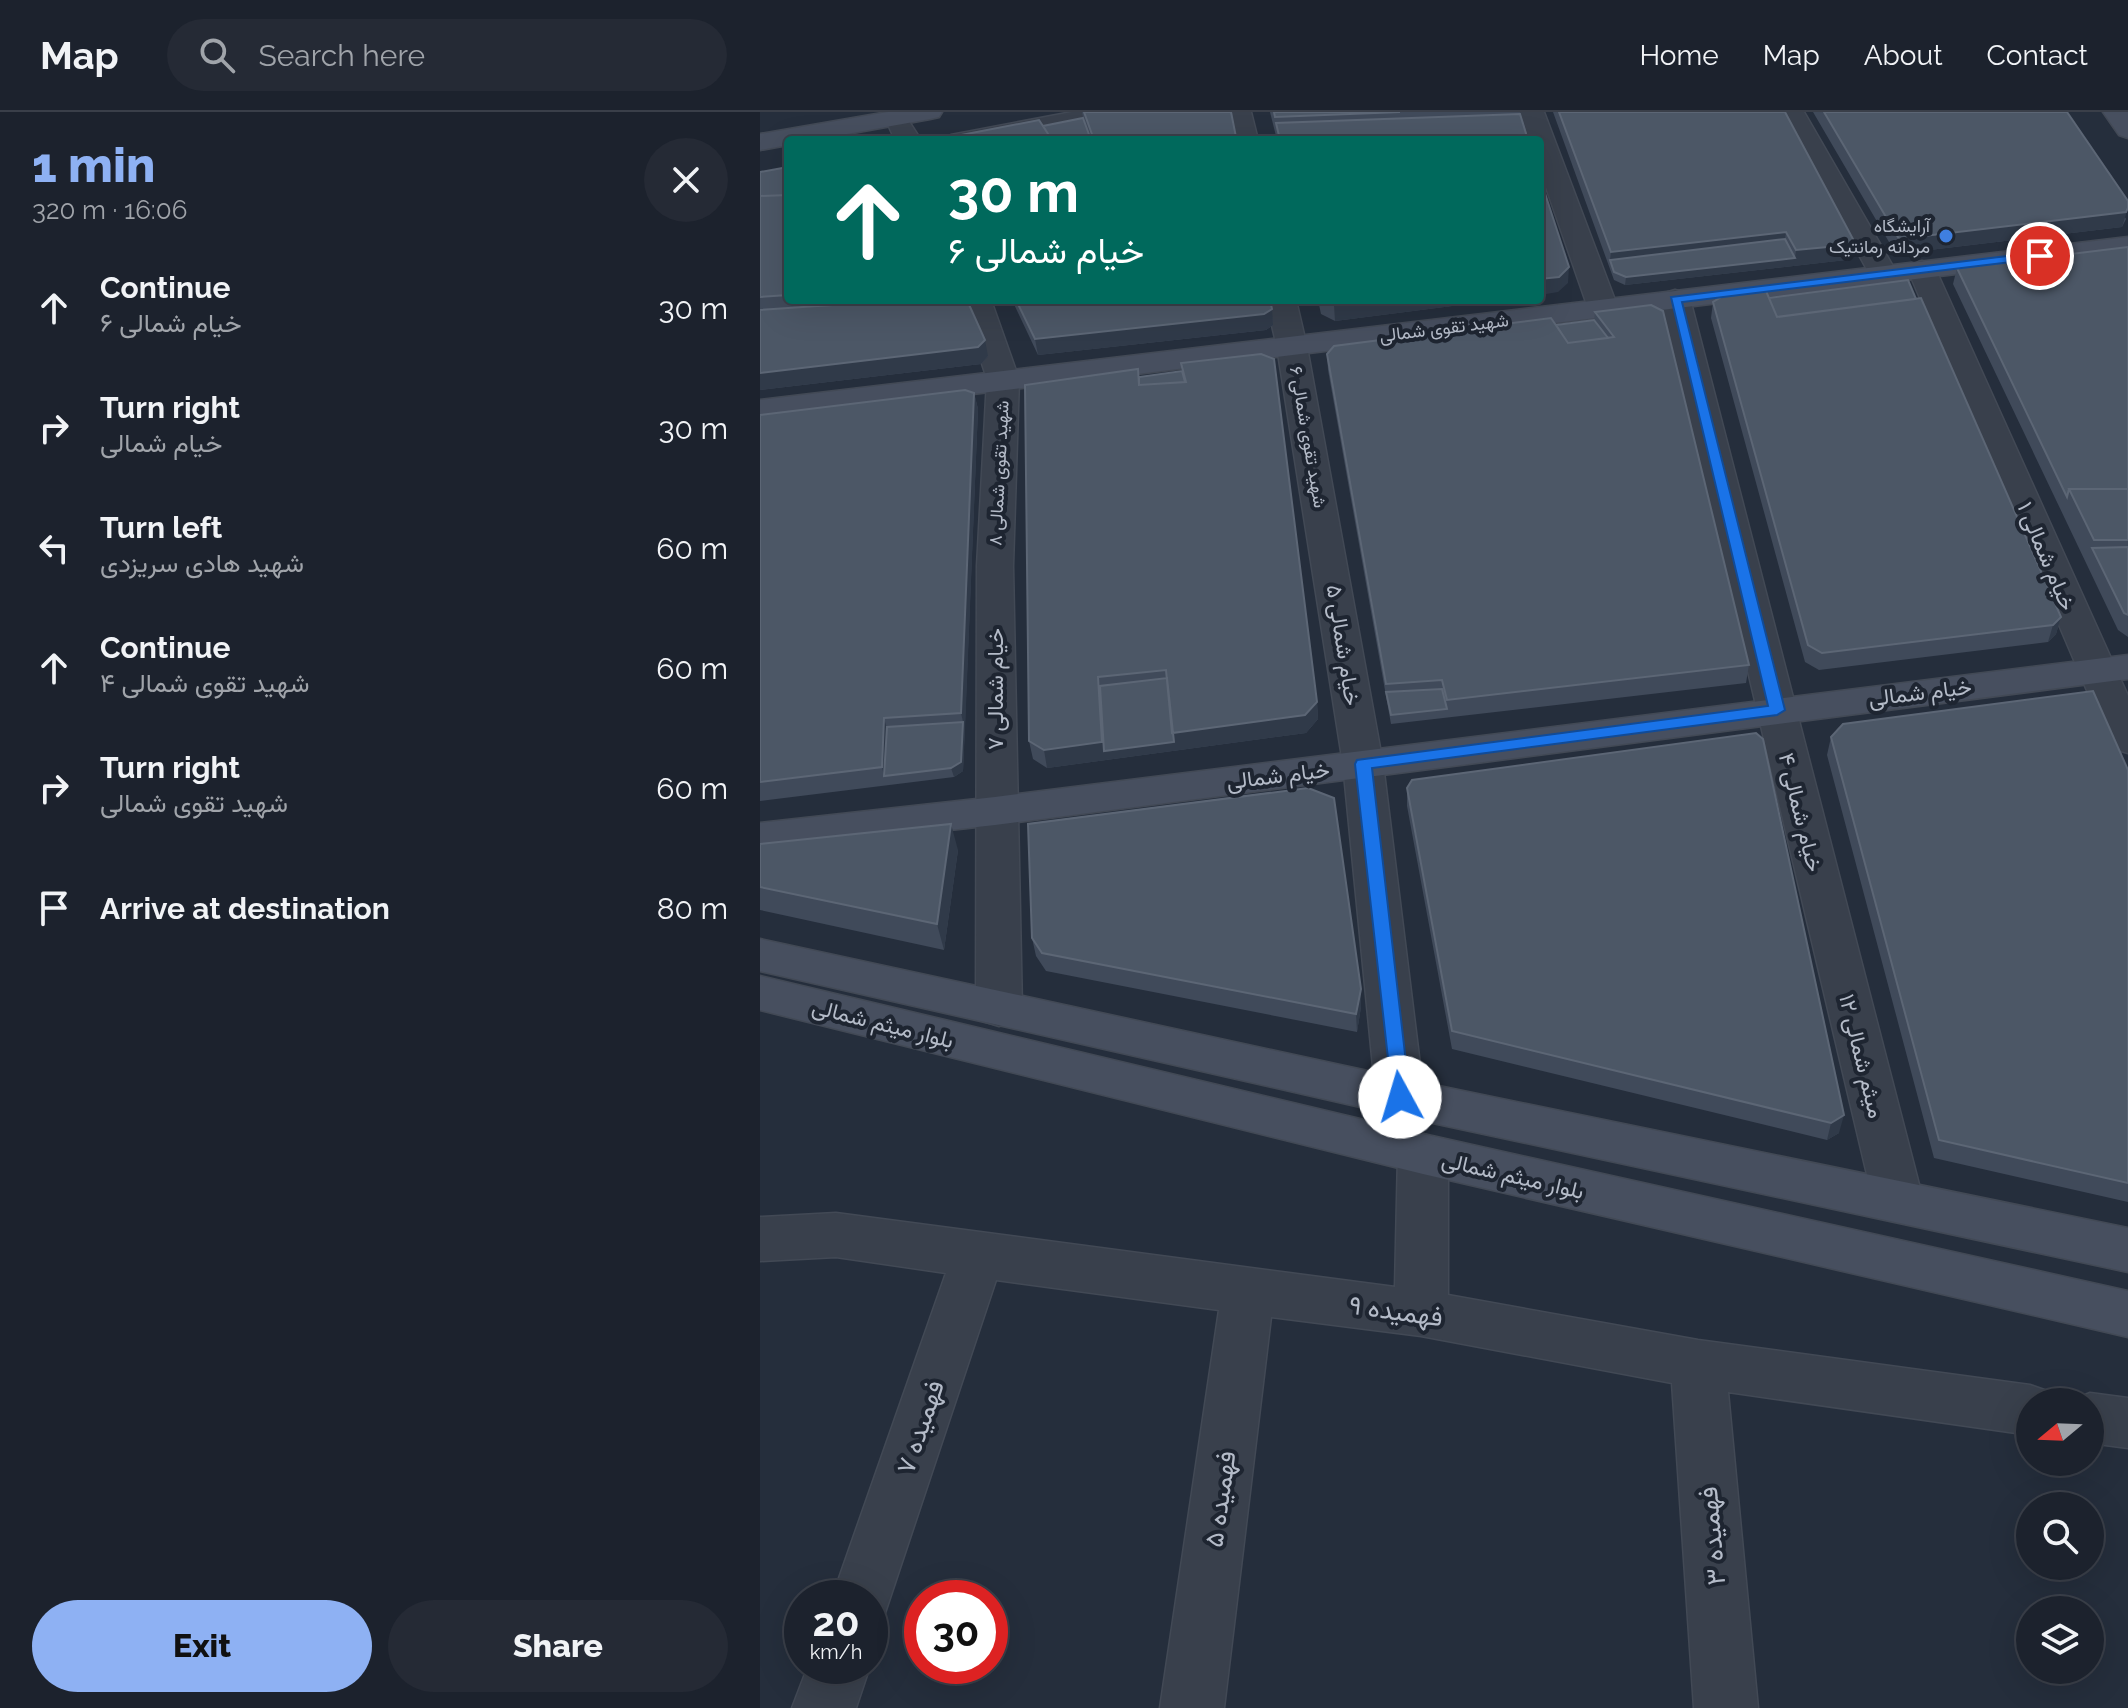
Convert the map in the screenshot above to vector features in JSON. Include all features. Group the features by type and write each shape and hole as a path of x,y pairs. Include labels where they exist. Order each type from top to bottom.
{"street":[{"path":"760,118 796,112"},
{"path":"826,136 902,129 930,112"},
{"path":"1239,112 1244,136"},
{"path":"1532,112 1541,136"},
{"path":"1792,112 1884,275"},
{"path":"2115,112 2128,130"},
{"path":"760,142 784,140"},
{"path":"1544,145 1603,308"},
{"name":"شهید تقوی شمالی","path":"760,410 2128,245"},
{"name":"خیام شمالی ۱","path":"1922,270 1998,442 2112,669 2128,740"},
{"name":"خیام شمالی ۴","path":"1675,299 1826,913"},
{"path":"977,304 1003,379"},
{"name":"شهید تقوی شمالی ۶","path":"1282,304 1324,526"},
{"name":"شهید تقوی شمالی ۸","path":"995,566 1003,379"},
{"name":"خیام شمالی ۵","path":"1324,526 1363,764 1400,1097"},
{"name":"خیام شمالی ۷","path":"995,566 999,1009"},
{"name":"خیام شمالی","path":"760,837 995,811 2112,669"},
{"name":"میثم شمالی ۱۲","path":"1826,913 1898,1200"},
{"name":"بلوار میثم شمالی","path":"760,955 1400,1097 2128,1250"},
{"name":"بلوار میثم شمالی","path":"760,993 1423,1154 2128,1314"},
{"path":"1421,1313 1423,1154"},
{"name":"فهمیده ۹","path":"760,1239 836,1235 1421,1313 1698,1364 2016,1408"},
{"name":"فهمیده ۷","path":"868,1580 978,1256"},
{"name":"فهمیده ۵","path":"1192,1708 1248,1291"},
{"name":"فهمیده ۳","path":"1698,1364 1726,1708"},
{"path":"2104,1420 2128,1423"},
{"path":"824,1708 833,1684"}],"lane":[{"path":"972,136 1099,112"}],"building":[{"path":"1084,112 1231,112 1236,136 1093,136"},
{"path":"1274,112 1400,112 1275,117"},
{"path":"1559,112 1785,112 1854,241 1849,245 1796,250 1786,232 1611,252"},
{"path":"1824,112 2067,112 2128,201 2128,208 2126,212 1899,239"},
{"path":"1520,114 1527,136 1279,136 1276,123"},
{"path":"1083,118 1090,136 1049,136 1043,126"},
{"path":"1039,120 1049,136 956,136"},
{"path":"784,168 784,195 760,196 760,172"},
{"path":"1544,190 1569,267 1559,277 1544,279"},
{"path":"784,195 784,295 760,297 760,196"},
{"path":"1785,239 1795,258 1626,277 1614,272 1610,260"},
{"path":"2128,247 2128,489 2069,489 2067,497 1957,268"},
{"path":"1908,280 1916,299 1777,317 1769,298"},
{"path":"1766,291 1777,317 1921,298 2061,617 2053,625 1822,653 1808,645 1713,302 1723,296"},
{"path":"849,304 969,304 985,340 978,347 760,373 760,310"},
{"path":"1018,304 1271,304 1272,309 1264,314 1035,339"},
{"path":"1651,305 1663,311 1749,665 1447,700 1442,680 1386,684 1327,354 1334,346 1551,318 1568,343 1614,337 1595,312"},
{"path":"1594,320 1608,338 1568,343 1556,325"},
{"path":"1261,354 1274,359 1317,702 1305,715 1172,733 1166,670 1098,677 1102,742 1044,750 1029,741 1025,385 1138,369 1139,385 1186,382 1181,363"},
{"path":"1182,371 1185,382 1139,385 1139,377"},
{"path":"965,390 974,393 961,713 884,718 882,767 760,782 760,415"},
{"path":"2069,489 2128,489 2128,540 2094,540"},
{"path":"2128,547 2128,615 2124,613 2092,548"},
{"path":"1167,678 1174,742 1104,751 1100,686"},
{"path":"1442,689 1447,709 1391,715 1386,692"},
{"path":"2093,691 2128,770 2128,1183 1939,1140 1831,737 1843,724"},
{"path":"963,722 961,762 951,768 884,776 887,727"},
{"path":"1756,733 1763,739 1844,1115 1831,1123 1452,1031 1407,788 1412,780"},
{"path":"1308,788 1334,798 1361,989 1356,1014 1042,953 1032,938 1028,824"},
{"path":"951,824 937,924 760,887 760,844"}],"place":[{"name":"آرایشگاه مردانه رمانتیک","path":"1946,236"}],"route":[{"path":"1400,1097 1363,764 1777,710 1675,299 2040,256"}]}
